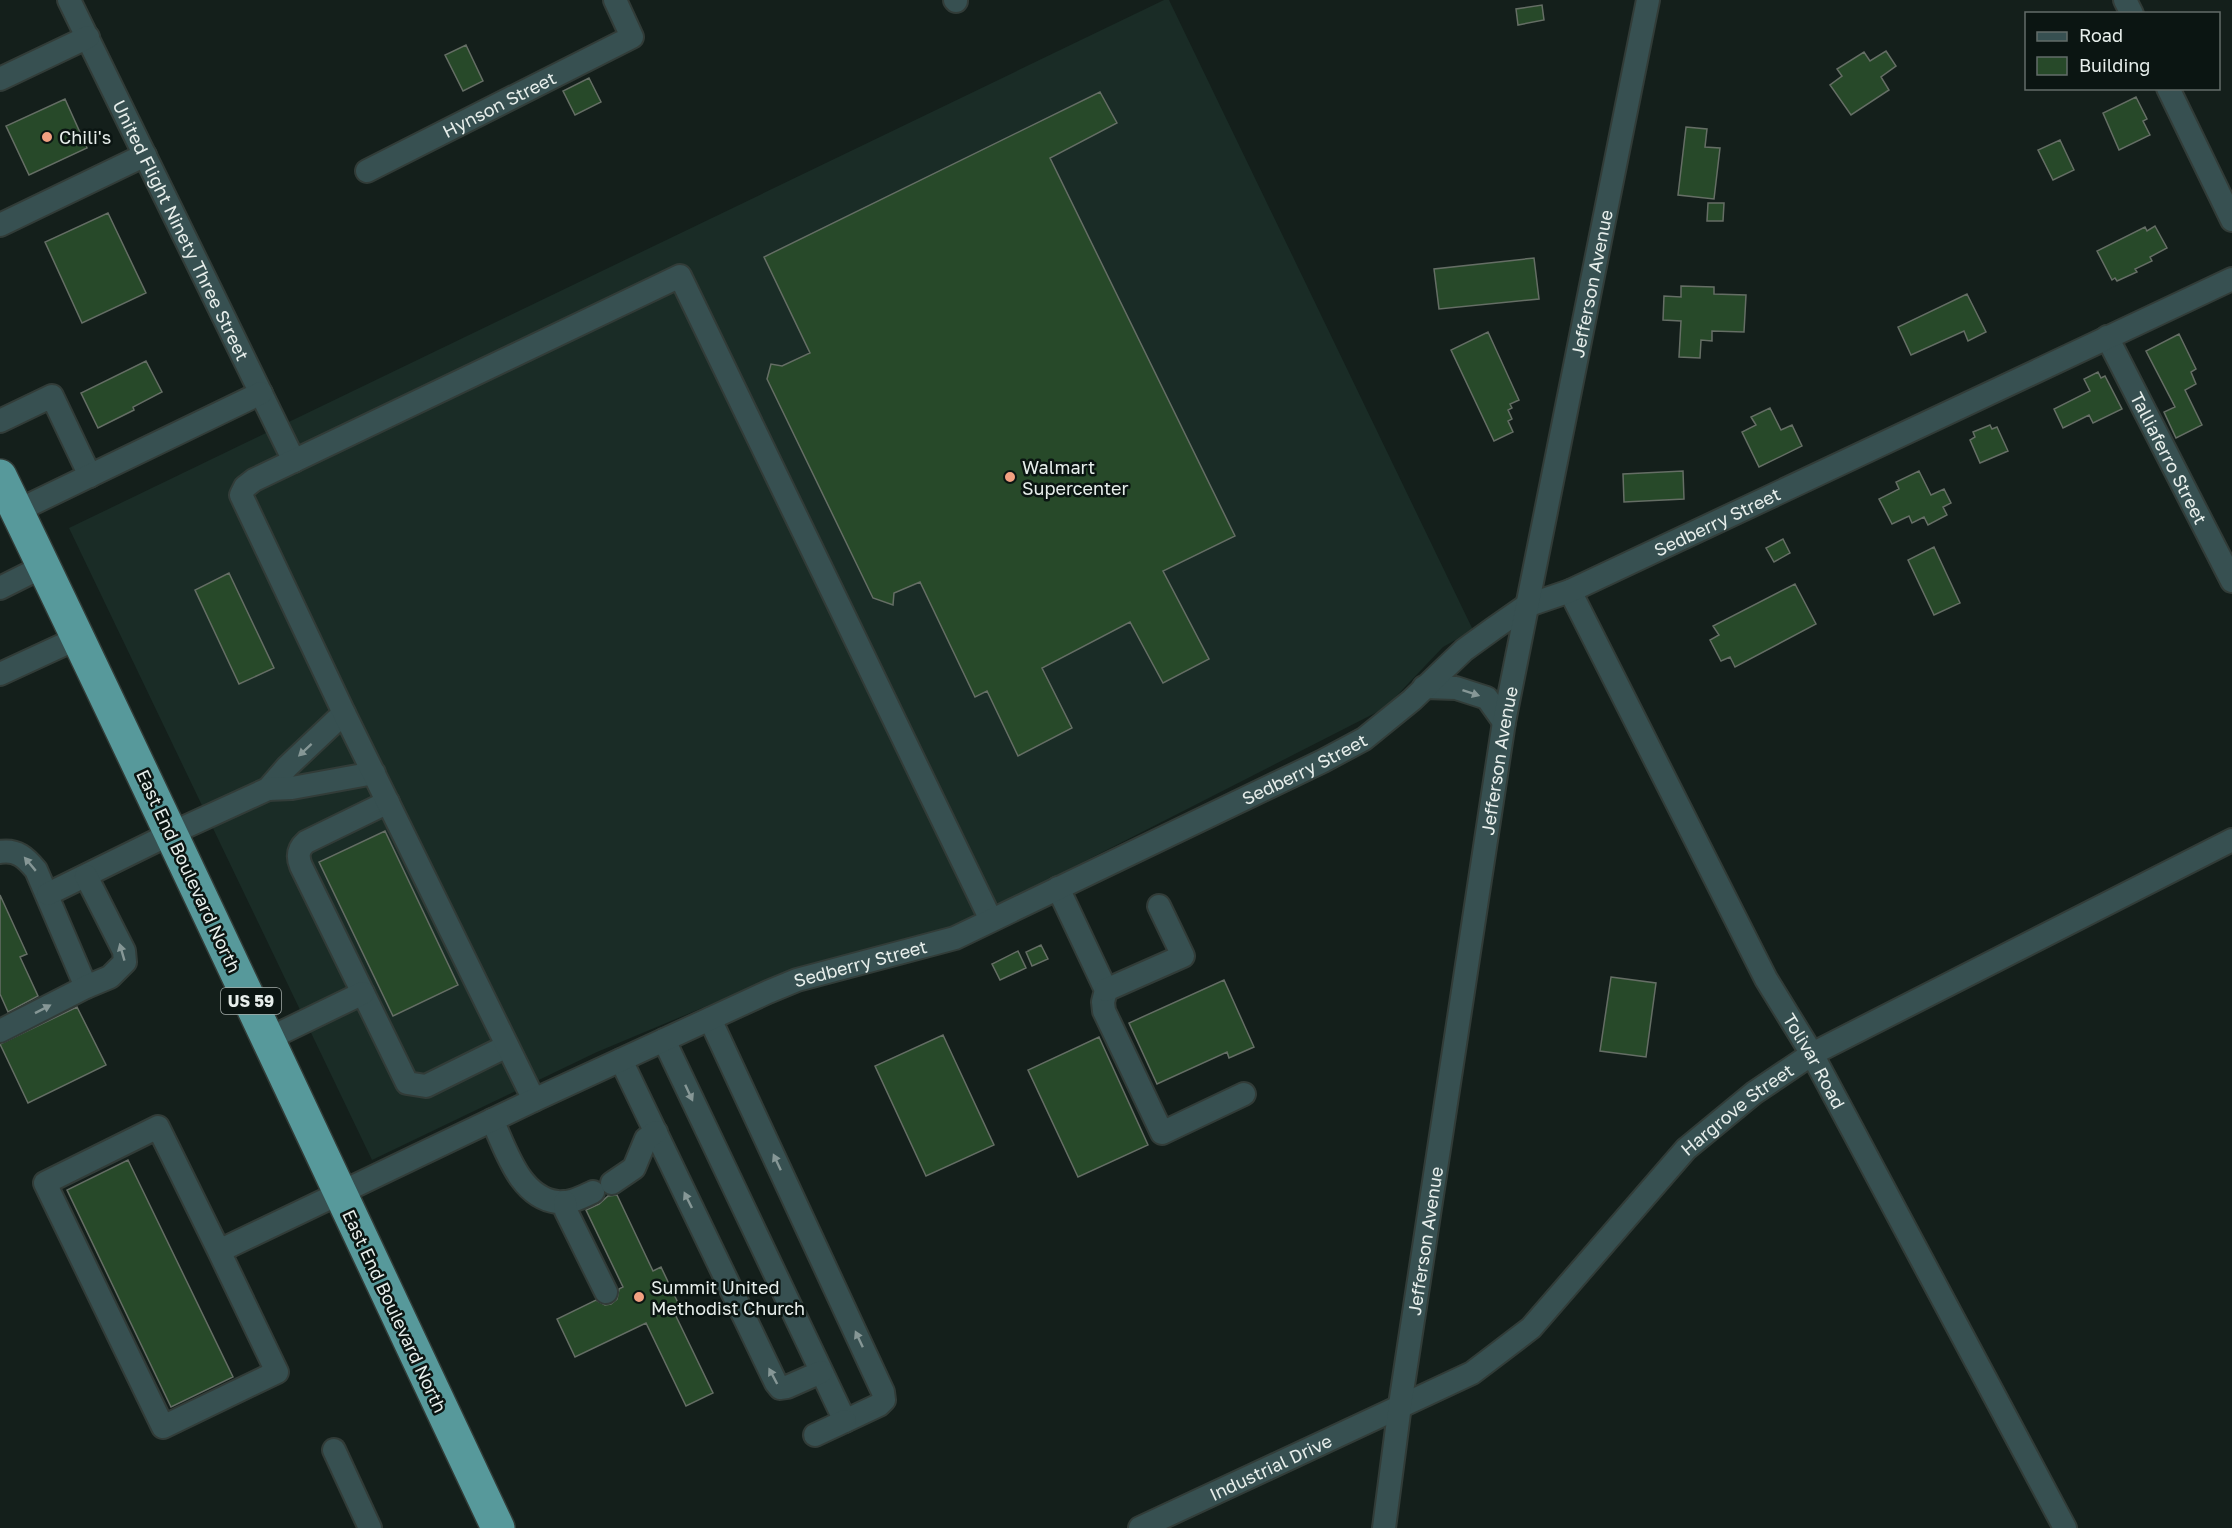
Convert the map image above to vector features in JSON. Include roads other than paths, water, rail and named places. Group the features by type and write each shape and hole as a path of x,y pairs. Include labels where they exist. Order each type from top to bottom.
{"highway":[{"name":"East End Boulevard North","path":"0,476 172,833 493,1526"}],"street":[{"name":"United Flight Ninety Three Street","path":"69,0 294,461"},
{"name":"Hynson Street","path":"367,171 632,37 615,0"},
{"name":"Jefferson Avenue","path":"1384,1528 1400,1405 1504,722 1648,0"},
{"path":"0,79 88,37"},
{"path":"2169,90 2232,220"},
{"path":"0,225 145,155"},
{"path":"534,1100 344,714 241,495 245,487 254,480 680,276 991,920"},
{"name":"Sedberry Street","path":"219,1251 534,1100 797,980 936,945 955,938 1344,751 1380,726 1464,650 1526,606 1570,591 2232,279"},
{"name":"Talliaferro Street","path":"2107,337 2229,566"},
{"path":"17,511 261,393"},
{"path":"0,421 52,396 90,476"},
{"path":"0,588 44,566"},
{"name":"Tolivar Road","path":"1570,591 1766,980 1812,1054 2066,1528"},
{"path":"0,674 78,638"},
{"path":"1424,687 1456,688 1487,698 1504,722"},
{"path":"268,789 287,766 344,714"},
{"path":"48,894 268,789 292,788 374,773"},
{"path":"388,802 306,842 300,848 298,859 363,993 407,1083 426,1086 507,1046"},
{"name":"Hargrove Street","path":"1400,1405 1472,1373 1530,1328 1686,1149 1754,1093 1812,1054 2232,840"},
{"path":"0,852 7,850 24,856 36,870 86,987"},
{"path":"0,1031 110,977 117,972 126,958 86,876"},
{"path":"1058,888 1106,990 1103,1002 1104,1011 1162,1133 1244,1094"},
{"path":"1106,990 1183,956 1159,906"},
{"path":"268,1039 363,993"},
{"path":"710,1019 884,1392 884,1400 879,1405 815,1435"},
{"path":"664,1040 845,1421"},
{"path":"621,1060 776,1383 780,1388 787,1387 821,1371"},
{"path":"492,1120 521,1179 544,1197 557,1202 575,1200 603,1188 634,1168 646,1139 656,1132"},
{"path":"158,1127 219,1251 277,1372 163,1427 45,1183 158,1127"},
{"path":"565,1202 566,1211 606,1292"},
{"name":"Industrial Drive","path":"1140,1528 1400,1405"},
{"path":"334,1449 370,1528"}],"place":[{"name":"Chili's","path":"47,137"},
{"name":"Walmart Supercenter","path":"1010,477"},
{"name":"Summit United Methodist Church","path":"639,1297"}]}
